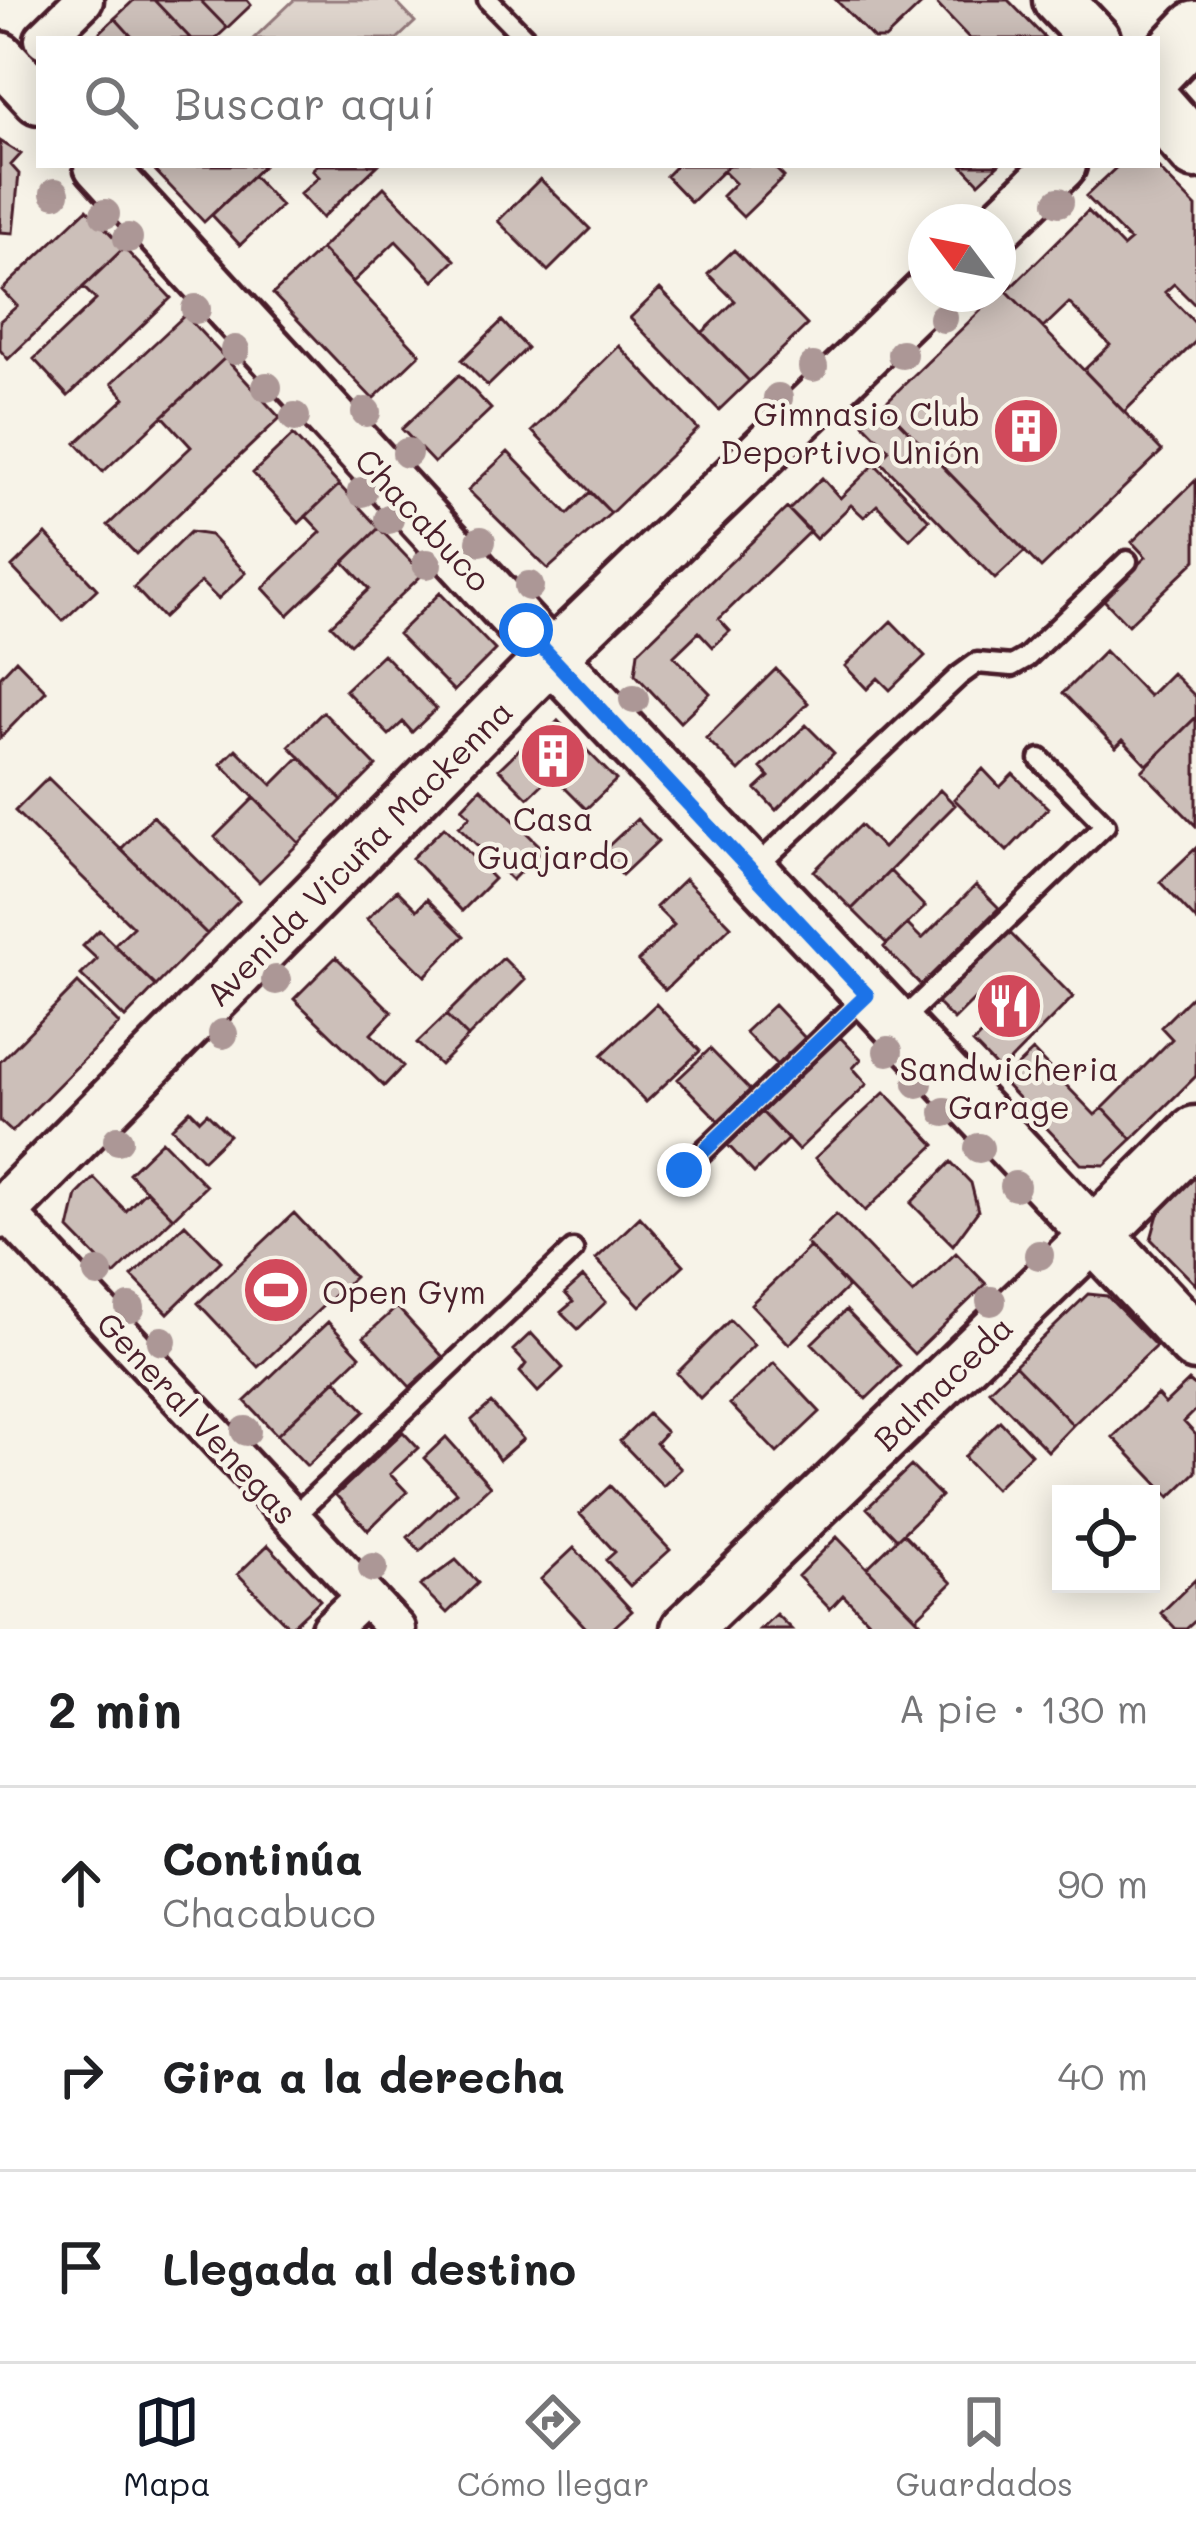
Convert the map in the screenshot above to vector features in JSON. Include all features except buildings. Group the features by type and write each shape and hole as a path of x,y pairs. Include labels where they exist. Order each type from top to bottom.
{"main road":[{"path":"1058,0 1092,36"},
{"path":"1160,67 1196,29"},
{"path":"1160,110 1196,151"},
{"name":"Chacabuco","path":"102,168 1196,1343"},
{"path":"1016,209 1058,168"},
{"name":"Avenida Vicuña Mackenna","path":"1,1210 552,656 908,312"},
{"name":"Balmaceda","path":"686,1629 1196,1134"}],"street":[{"path":"49,36 84,0"},
{"name":"General Venegas","path":"1,1210 396,1629"},
{"path":"330,1629 364,1596"}],"lane":[{"path":"488,0 523,36"},
{"path":"752,871 959,676 977,663 1012,666 1025,658 1127,561"},
{"path":"684,1170 1105,825 1040,759"},
{"path":"292,1518 573,1250"}],"shaded area":[{"path":"294,0 394,0 415,22 400,36 256,36"}],"place":[{"name":"Gimnasio Club Deportivo Unión","path":"1026,431"},
{"name":"Casa Guajardo","path":"553,756"},
{"name":"Sandwicheria Garage","path":"1009,1006"},
{"name":"Open Gym","path":"276,1290"}],"route":[{"path":"526,630 867,995 684,1170"}]}
